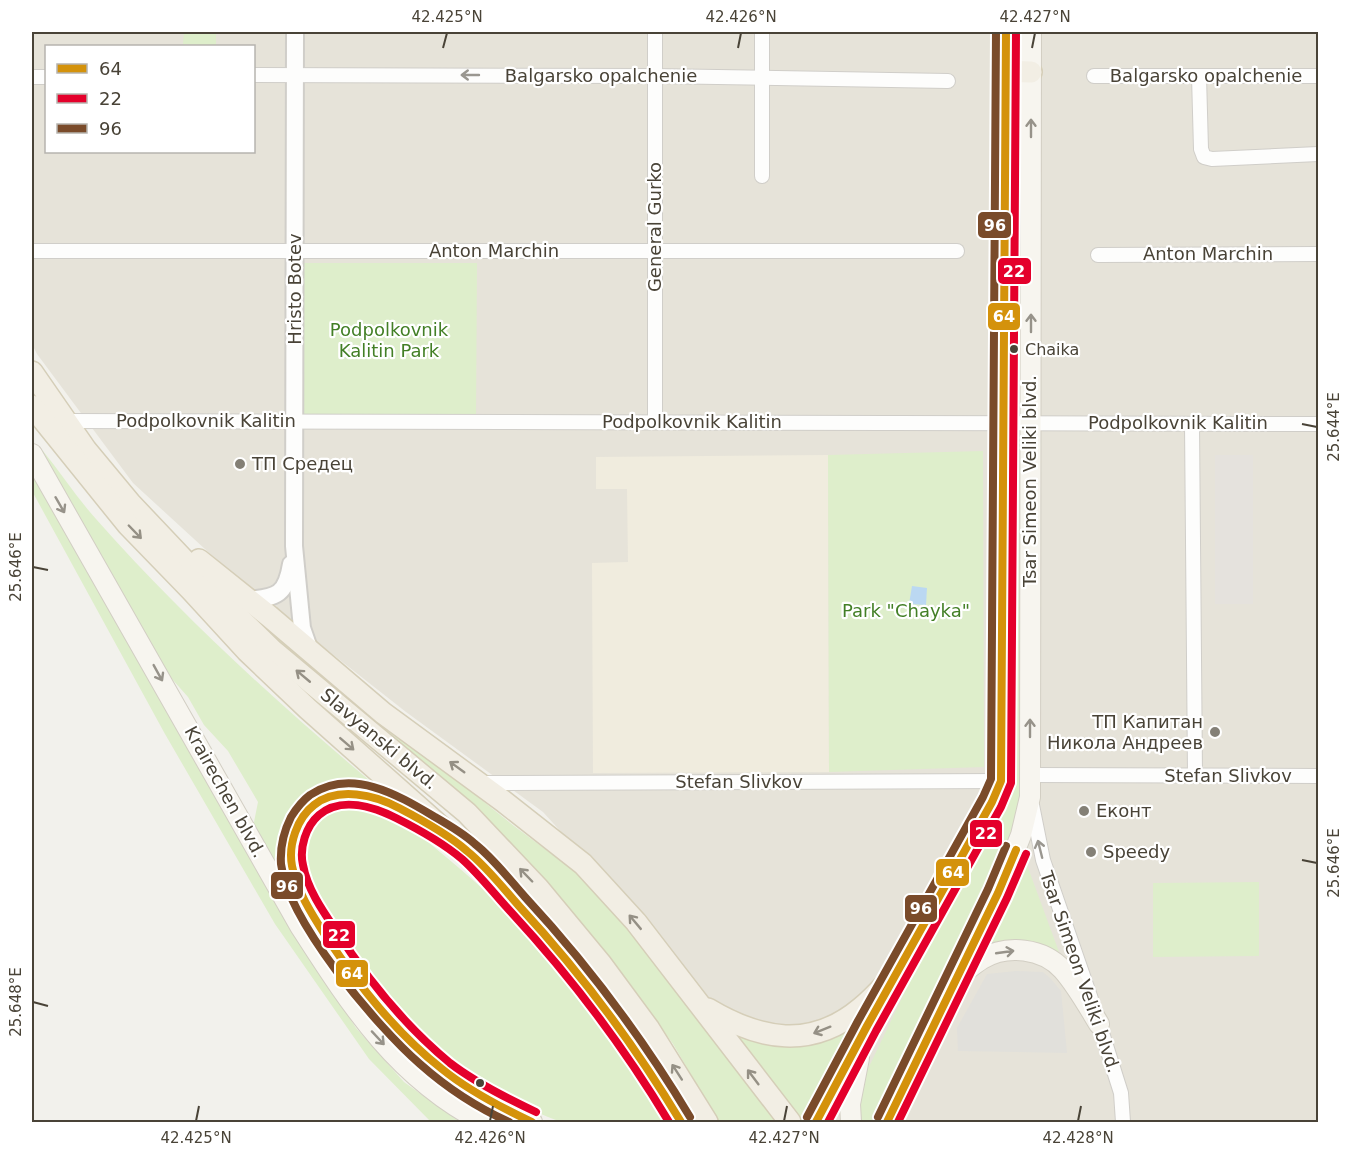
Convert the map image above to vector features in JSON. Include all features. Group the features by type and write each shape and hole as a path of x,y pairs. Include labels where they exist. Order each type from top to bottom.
{"main road":[{"name":"Tsar Simeon Veliki blvd.","path":"816,1122 992,802 1001,781 1006,32"},
{"name":"Tsar Simeon Veliki blvd.","path":"888,1122 998,893 1026,819 1030,781 1031,32"},
{"path":"1006,71 1031,72"},
{"name":"Slavyanski blvd.","path":"32,372 86,450 130,503 236,615 273,651 467,813 538,888 601,964 649,1029 707,1122"},
{"name":"Slavyanski blvd.","path":"32,405 128,525 247,651 308,710 467,850 549,939 613,1017 645,1063 681,1122"},
{"name":"Krairechen blvd.","path":"32,454 300,926 347,998 371,1030 432,1091 483,1122"},
{"path":"130,503 383,712 583,864 636,922 701,1005 755,1080 790,1122"},
{"name":"Krairechen blvd.","path":"467,850 397,806 355,793 336,795 315,804 301,821 293,841 292,865 300,892 329,939 398,1030 457,1081 500,1107 532,1122"},
{"path":"955,980 981,960 993,954 1016,950 1038,954 1055,962 1066,973 1099,1024"},
{"path":"701,1005 730,1023 760,1034 788,1036 814,1034 841,1023 861,1008 900,969"},
{"path":"851,1122 850,1104 867,1026"}],"street":[{"name":"Hristo Botev","path":"295,32 294,546 302,628 310,651"},
{"name":"General Gurko","path":"655,32 655,422"},
{"path":"762,32 762,176"},
{"name":"Balgarsko opalchenie","path":"255,75 655,76 948,81"},
{"name":"Balgarsko opalchenie","path":"1094,76 1318,76"},
{"path":"1200,76 1201,149 1204,157 1212,159 1318,154"},
{"name":"Anton Marchin","path":"32,251 957,250"},
{"name":"Anton Marchin","path":"1098,255 1318,254"},
{"name":"Podpolkovnik Kalitin","path":"65,421 1318,424"},
{"path":"1192,424 1195,775"},
{"name":"Hristo Botev","path":"249,600 277,595 283,590 288,582 294,546"},
{"name":"Stefan Slivkov","path":"1030,781 1195,775 1318,776"},
{"name":"Stefan Slivkov","path":"478,783 1001,781"},
{"name":"Tsar Simeon Veliki blvd.","path":"1030,781 1035,825 1043,860 1099,1024 1120,1093 1123,1122"}],"shaded area":[{"path":"32,32 1318,32 1318,1121 817,1122 801,1119 677,959 543,812 406,712 242,583 133,483 37,354 32,344"},
{"path":"828,455 829,772 593,773 592,563 628,562 627,489 596,489 596,457"},
{"path":"1215,455 1253,455 1253,604 1215,604"},
{"path":"1016,971 1043,972 1061,991 1067,1053 958,1051 957,1028 987,974"}],"green space":[{"path":"184,32 216,32 216,45 183,44"},
{"name":"Podpolkovnik Kalitin Park","path":"302,263 477,263 476,417 301,417"},
{"path":"1018,439 1021,441 1022,784 1018,808 1005,858 878,1122 861,1122 858,1109 866,1073 999,795 1012,756 1015,442"},
{"path":"38,448 43,451 96,519 196,624 267,691 376,786 351,780 325,784 314,790 295,807 282,828 278,845 281,868 287,885 462,1094 510,1122 501,1122 458,1098 399,1049 336,976 253,827 258,802 228,751 204,725 188,697 164,670"},
{"name":"Park \"Chayka\"","path":"983,451 984,767 829,772 828,455"},
{"path":"32,467 289,921 356,1028 404,1082 460,1122 431,1122 369,1059 275,924 165,734 32,491"},
{"path":"184,554 383,721 514,826 577,873 634,935 779,1122 719,1122 673,1044 632,987 579,921 275,643"},
{"path":"357,806 380,808 406,824 479,885 510,915 568,979 595,1013 620,1048 666,1122 561,1122 542,1115 472,1076 440,1052 394,1010 341,944 319,908 302,875 300,866 303,847 320,821 337,809"},
{"path":"1020,864 1027,865 1059,952 1040,945 980,952"},
{"path":"1259,882 1259,956 1153,957 1153,883"},
{"path":"861,1021 810,1122 798,1122 732,1035 798,1047 827,1039"}],"water":[{"path":"912,586 927,588 926,605 909,604"}],"transit line":[{"name":"96","path":"807,1117 991,779 996,32"},
{"name":"64","path":"816,1122 992,802 1001,781 1006,32"},
{"name":"22","path":"828,1122 1001,807 1011,783 1016,32"},
{"name":"96","path":"509,1122 462,1096 420,1064 381,1025 337,972 317,943 287,887 281,864 284,834 291,817 310,795 326,787 342,784 374,787 406,800 451,826 489,856 592,975 653,1058 690,1117"},
{"name":"64","path":"532,1122 474,1091 425,1055 394,1025 322,930 306,904 291,858 295,832 303,817 314,805 324,799 345,794 379,799 434,828 474,857 542,931 585,983 645,1065 681,1122"},
{"name":"22","path":"536,1112 491,1090 450,1063 402,1017 360,966 320,906 305,874 302,858 303,845 310,825 319,815 328,809 347,805 378,810 422,832 462,859 575,987 634,1067 669,1122"},
{"name":"96","path":"878,1117 988,889 1006,846"},
{"name":"64","path":"887,1122 998,893 1016,850"},
{"name":"22","path":"898,1122 1007,898 1026,854"}],"place":[{"name":"Chaika","path":"1014,349"},
{"name":"ТП Средец","path":"240,464"},
{"name":"ТП Капитан Никола Андреев","path":"1215,732"},
{"name":"Еконт","path":"1084,811"},
{"name":"Speedy","path":"1091,852"}]}
